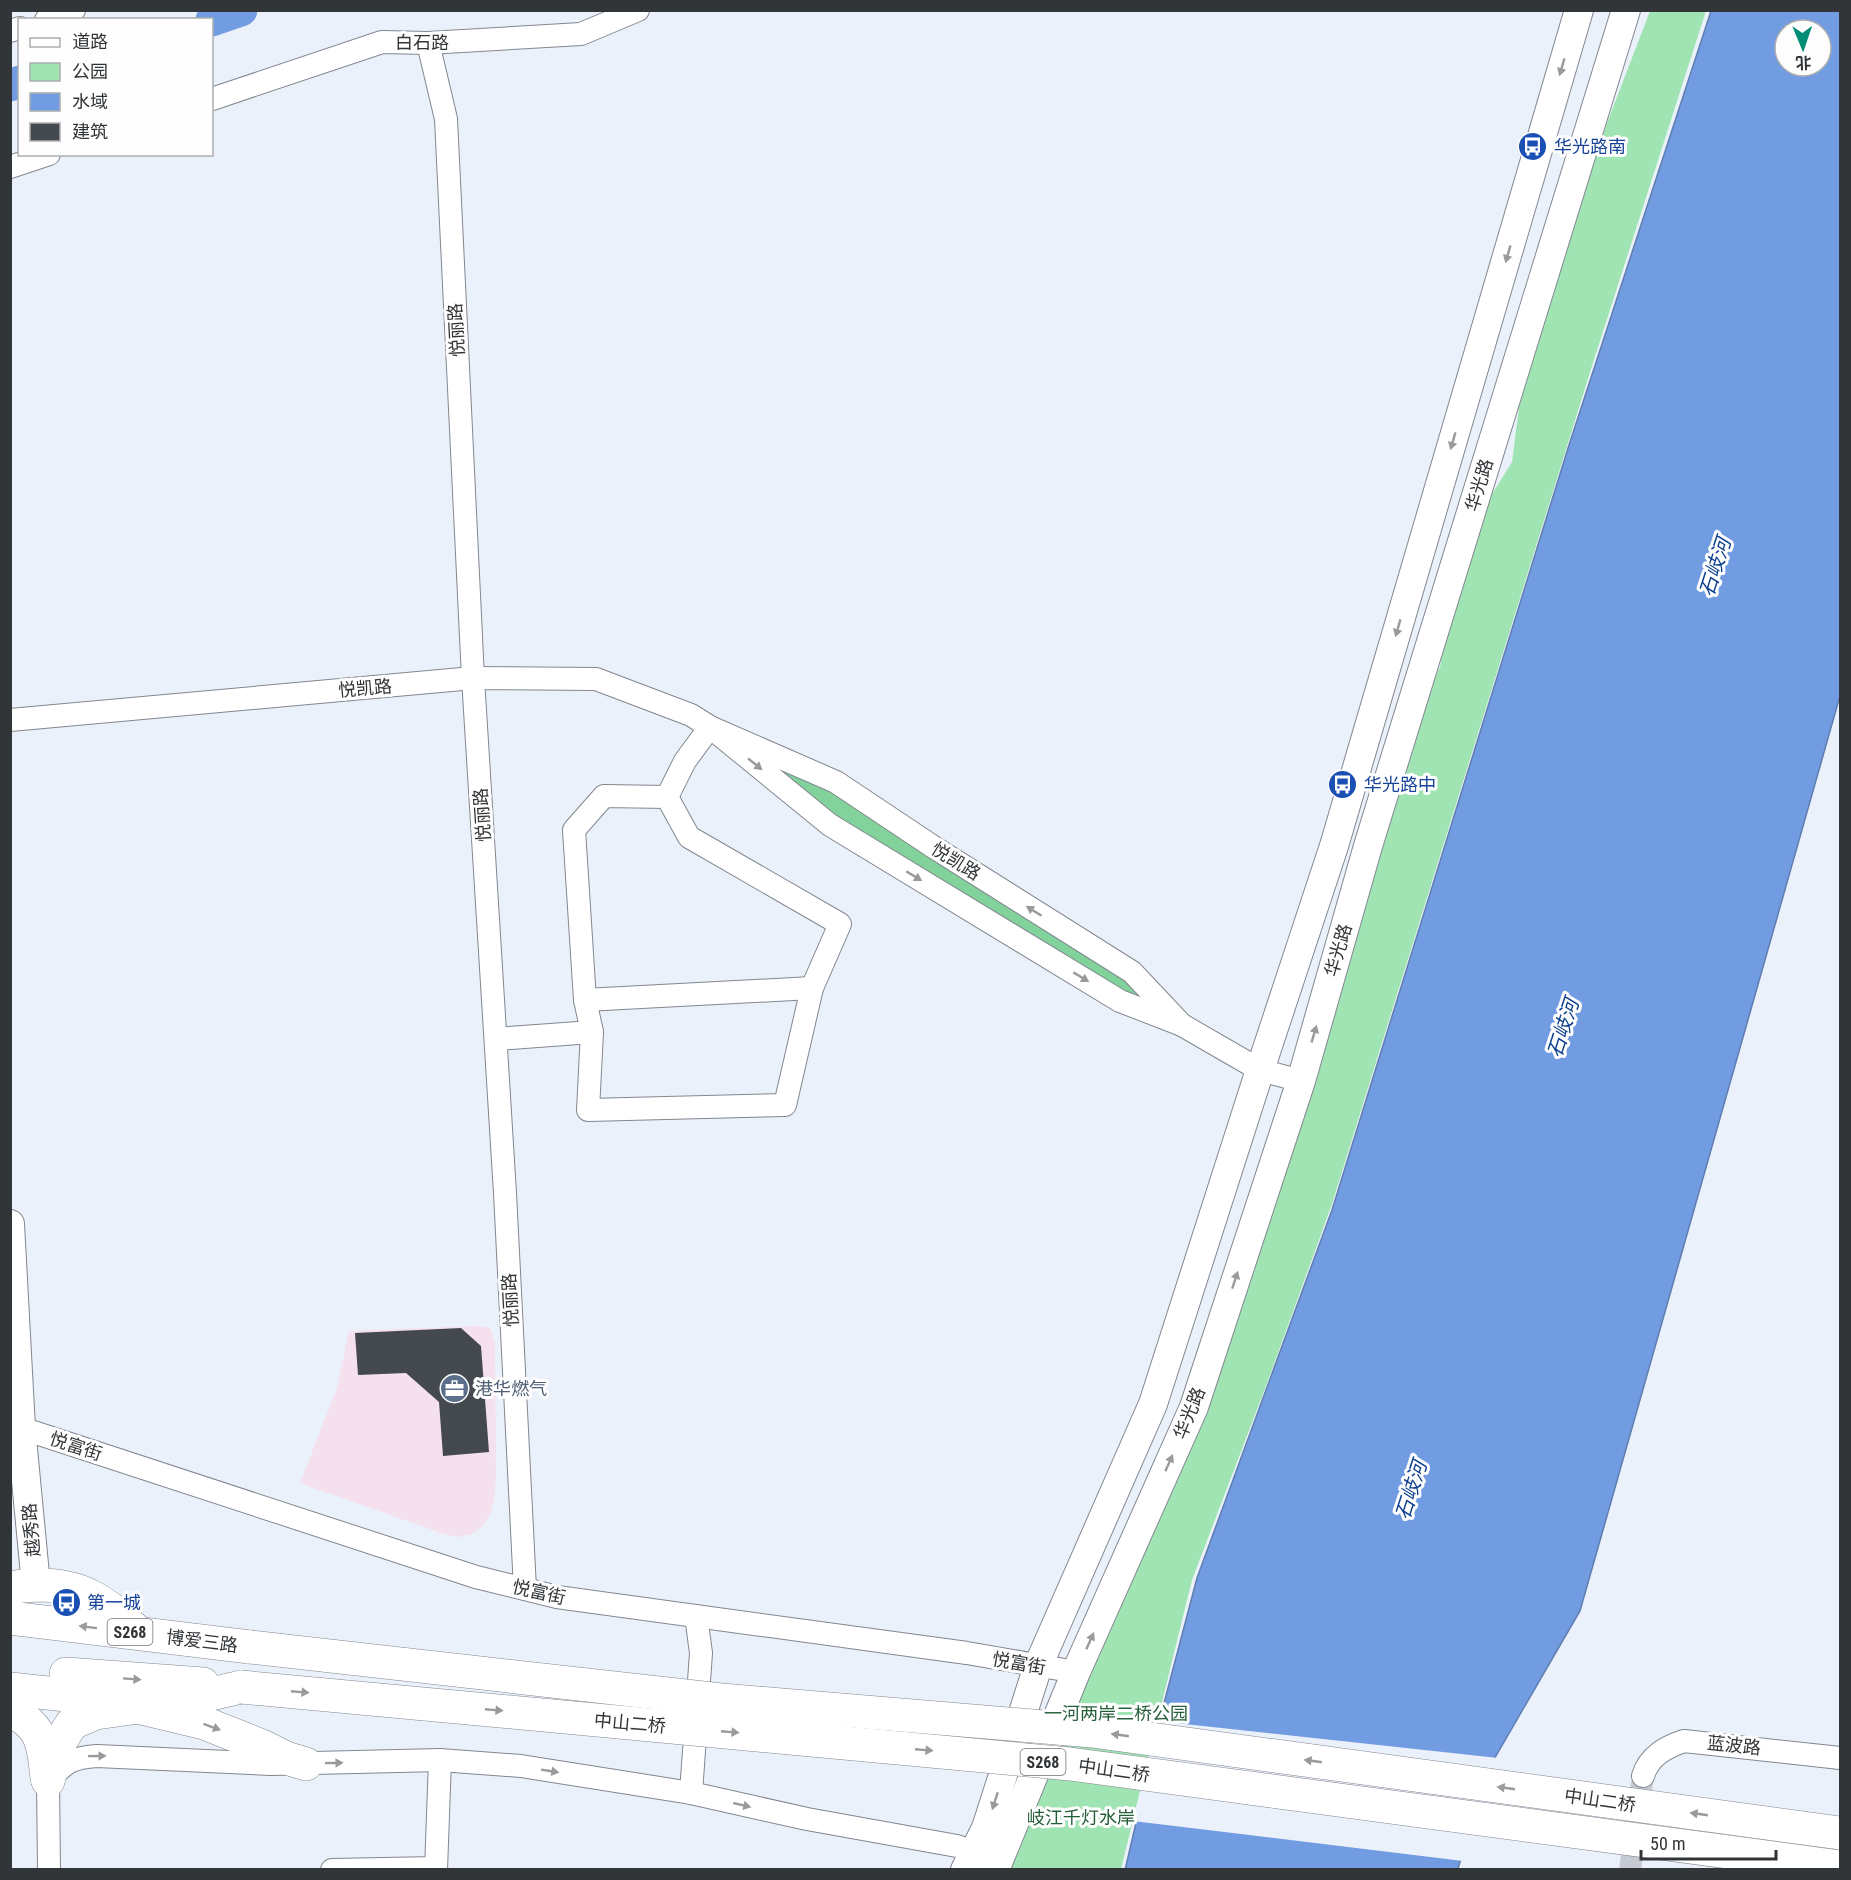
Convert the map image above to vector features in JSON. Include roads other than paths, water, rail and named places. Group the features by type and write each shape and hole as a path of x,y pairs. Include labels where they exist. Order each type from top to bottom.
{"highway":[{"path":"23,1587 49,1585 81,1590 105,1604 139,1633"},
{"name":"博爱三路","path":"10,1618 250,1647"},
{"name":"中山二桥","path":"250,1647 721,1701 1092,1731 1840,1833"},
{"name":"S268","path":"10,1668 241,1687"},
{"path":"48,1781 57,1747 72,1723 96,1713 181,1701 241,1687"},
{"name":"中山二桥","path":"241,1687 1070,1764 1840,1867"},
{"path":"10,1689 104,1699 204,1723 286,1758 306,1764"},
{"path":"10,1710 32,1725 39,1736 48,1781"}],"main road":[{"name":"华光路","path":"983,1864 986,1828 1038,1666 1153,1404 1334,846 1579,10"},
{"name":"华光路","path":"983,1864 1076,1672 1194,1407 1300,1081 1368,846 1626,10"},
{"name":"越秀路","path":"10,1224 21,1428 23,1587"}],"street":[{"path":"52,18 74,10"},
{"name":"白石路","path":"213,99 381,42 428,43 581,34 638,10"},
{"name":"悦丽路","path":"428,43 446,119 473,678 496,1039 525,1589"},
{"path":"10,168 43,156"},
{"name":"悦凯路","path":"10,720 473,678 596,679 691,715 710,727 830,825 1120,1001 1182,1025 1260,1070 1300,1081"},
{"path":"667,797 685,761 710,727"},
{"name":"悦凯路","path":"710,727 836,782 935,848 1132,972 1182,1025"},
{"path":"604,796 667,797 689,837 840,924 812,988 785,1105 588,1110 592,1032 585,1000 574,830 604,796"},
{"path":"585,1000 812,988"},
{"path":"496,1039 592,1032"},
{"name":"悦富街","path":"21,1428 476,1577 557,1597 967,1653 1076,1672"},
{"path":"691,1793 701,1653 696,1616"},
{"name":"蓝波路","path":"1643,1776 1646,1766 1659,1753 1684,1741 1840,1758"},
{"path":"49,1869 48,1781 66,1763 81,1757 97,1756 271,1764 440,1760 521,1766 691,1793 807,1819 957,1846 983,1864"},
{"path":"332,1869 436,1869 440,1760"}],"water":[{"name":"石岐河","path":"1711,11 1840,11 1840,696 1580,1611 1482,1780 1458,1869 1125,1870 1163,1707 1197,1578 1332,1210 1569,445"}],"waterway":[{"path":"213,20 241,10"},
{"path":"10,85 18,83"}],"tunnel":[{"path":"1630,1870 1643,1776"}],"place":[{"name":"华光路南","path":"1533,146"},
{"name":"华光路中","path":"1343,784"},
{"name":"港华燃气","path":"454,1388"},
{"name":"第一城","path":"66,1602"}],"park label":[{"name":"一河两岸二桥公园","path":"1116,1713"},
{"name":"岐江千灯水岸","path":"1081,1817"}]}
